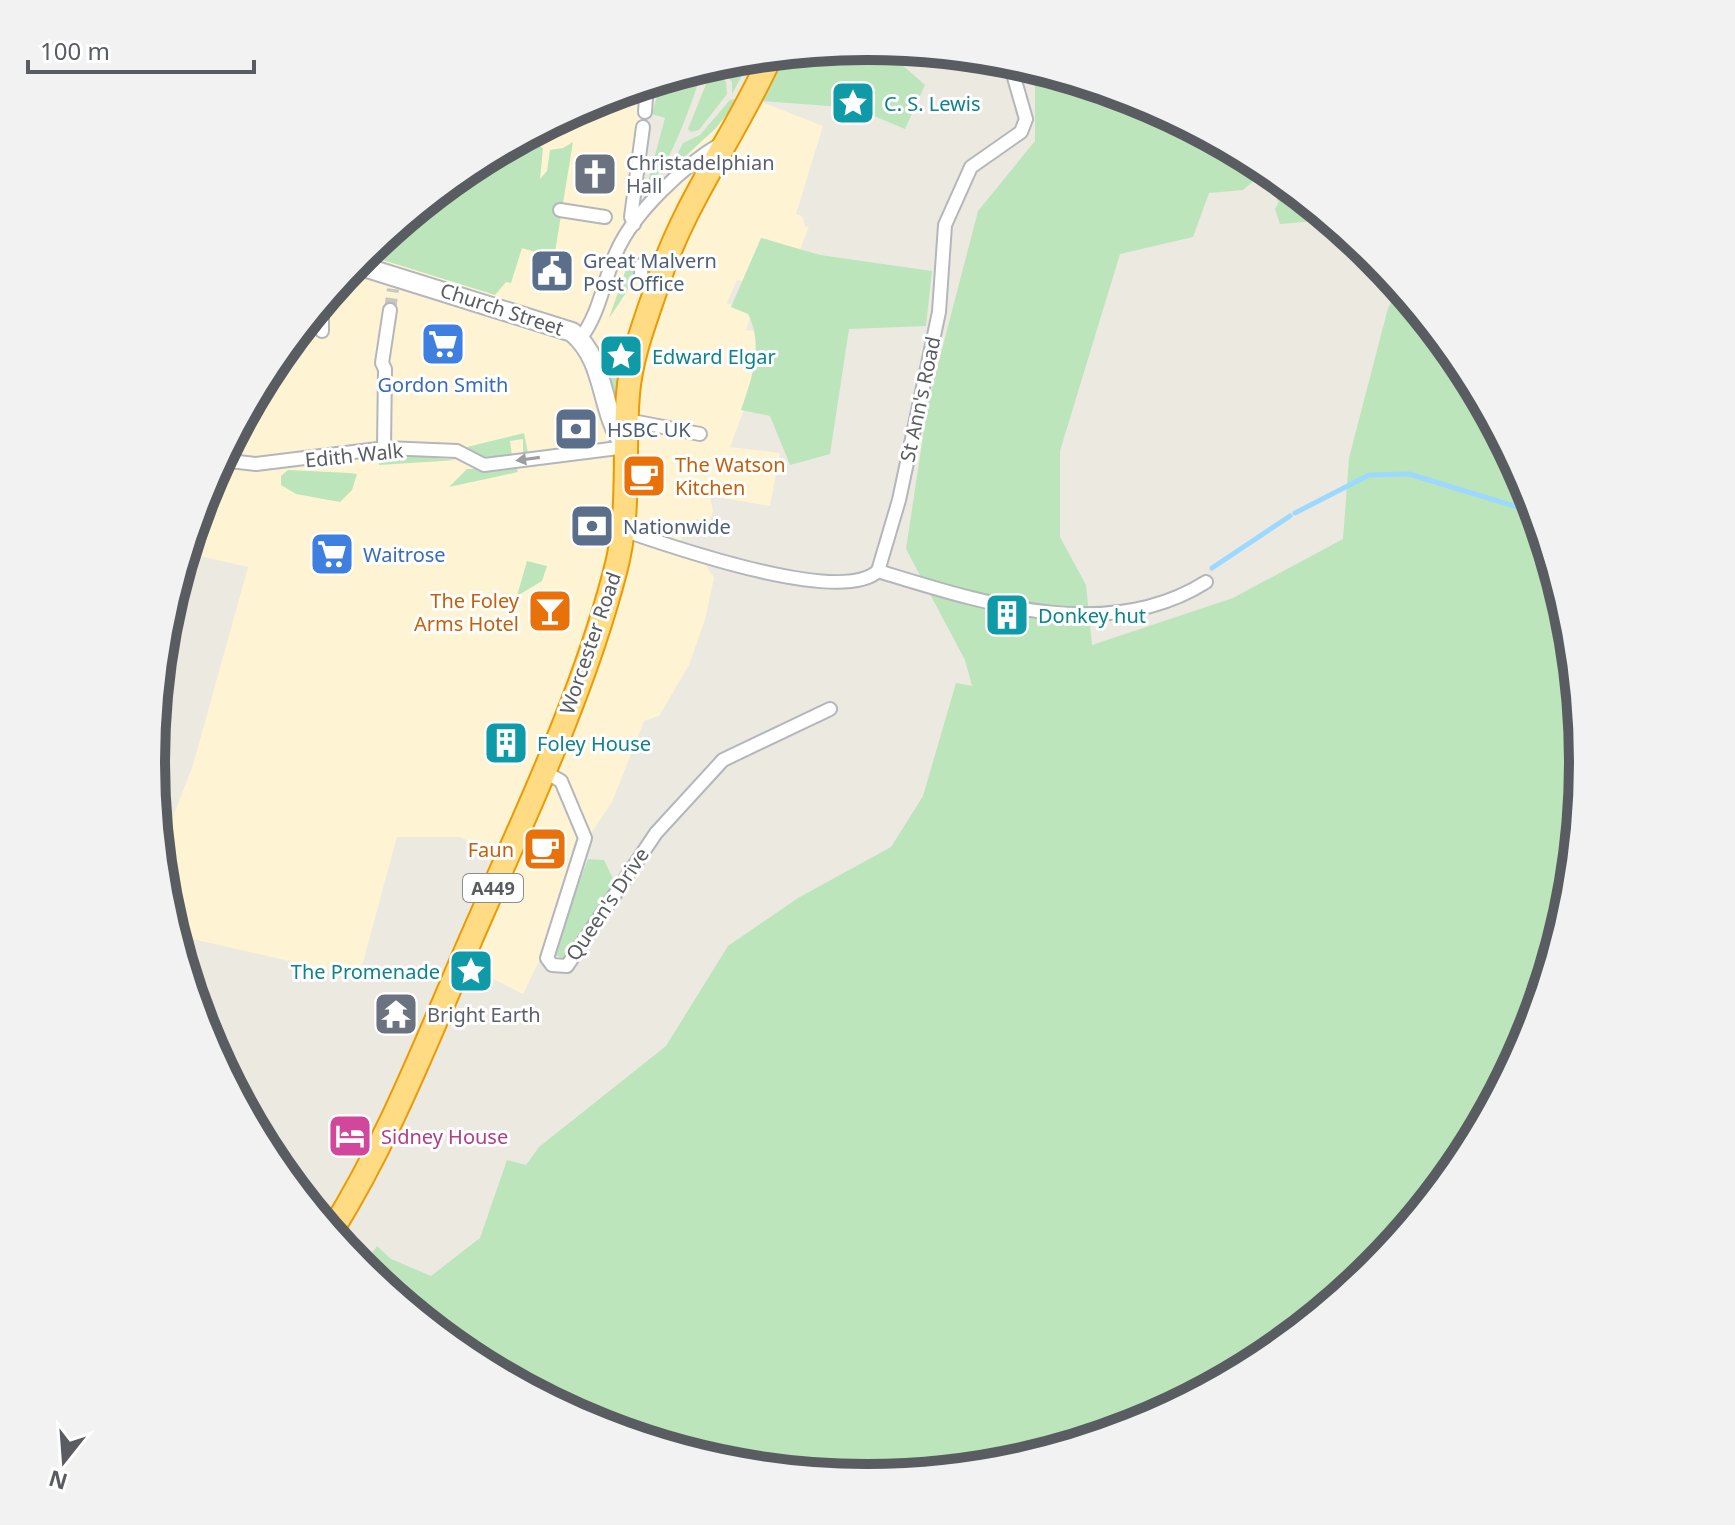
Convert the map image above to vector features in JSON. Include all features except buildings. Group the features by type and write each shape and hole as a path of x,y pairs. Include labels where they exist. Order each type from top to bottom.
{"highway":[{"name":"A449","path":"623,530 627,420 633,365 666,257 688,207 729,138 765,68"},
{"name":"Worcester Road","path":"336,1223 390,1128 545,772 605,607 623,530"}],"main road":[{"name":"Church Street","path":"367,270 395,282 547,322 580,339 596,366 610,418 626,447"}],"street":[{"name":"St Ann's Road","path":"884,573 939,312 945,225 971,167 1021,132 1026,119 1013,75"},
{"path":"645,112 646,96"},
{"path":"634,224 631,217 643,127"},
{"path":"580,339 595,315 623,239 634,224 681,170 729,138"},
{"path":"560,210 605,217"},
{"path":"623,239 636,246"},
{"path":"384,449 385,369 382,363 390,310"},
{"path":"322,320 322,331"},
{"path":"627,420 700,434"},
{"name":"Edith Walk","path":"233,461 256,464 384,449 457,451 484,465 626,447"},
{"path":"623,530 701,557 786,575 848,580 884,573 955,597 1009,608 1131,613 1189,592 1206,582"},
{"name":"Queen's Drive","path":"545,772 561,781 585,838 547,958 552,965 567,966 656,833 723,760 830,709"}],"shaded area":[{"path":"648,95 635,200 646,201 743,95 823,126 796,214 803,217 805,227 809,226 800,250 764,238 745,282 737,280 727,303 752,313 746,330 759,332 757,375 730,447 780,453 770,506 710,496 713,511 709,523 696,519 674,549 704,562 714,578 705,620 689,665 659,716 644,721 612,802 589,836 554,931 523,994 469,967 516,863 460,837 397,837 359,977 187,938 178,900 169,828 193,765 248,567 197,555 237,452 283,372 339,299 404,234 440,205 477,178 557,132"}],"green space":[{"path":"868,60 898,61 925,85 905,129 855,108 761,101 776,66"},
{"path":"745,71 732,94 732,82 726,74"},
{"path":"720,75 726,82 727,94 699,130 691,132 688,129 708,78"},
{"path":"1035,80 1136,113 1178,132 1258,178 1243,190 1209,193 1193,237 1120,254 1060,451 1060,537 1086,585 1092,645 1233,598 1343,539 1349,458 1388,308 1394,297 1452,372 1498,452 1517,494 1533,537 1557,625 1564,671 1570,762 1564,854 1546,944 1517,1031 1498,1073 1452,1153 1425,1190 1396,1226 1331,1291 1258,1347 1219,1371 1136,1412 1093,1428 1005,1452 959,1459 868,1465 822,1463 730,1452 686,1441 599,1412 516,1371 440,1320 369,1257 377,1246 391,1259 431,1276 480,1238 507,1160 526,1165 539,1147 666,1046 728,946 798,898 891,847 923,796 956,683 972,686 965,660 906,549 928,403 978,211 1035,141"},
{"path":"699,81 673,149 656,177 647,185 665,118 652,114 658,92"},
{"path":"740,98 715,129 669,171 683,143 700,135 730,100"},
{"path":"573,142 554,258 522,248 511,283 506,282 495,295 379,259 440,205 516,154 535,144 543,148 540,179 547,171 550,150"},
{"path":"1267,185 1315,221 1280,224 1275,209 1279,202"},
{"path":"761,238 820,255 932,271 926,326 849,329 830,454 790,465 770,416 741,410 755,362 755,338 748,314 731,307"},
{"path":"636,254 633,279 609,318 631,255"},
{"path":"645,283 648,284 619,404 614,406 601,351 603,348 614,350 613,357 623,360"},
{"path":"524,433 528,453 523,454 523,439 510,441 512,456 479,457 467,447"},
{"path":"379,453 457,460 379,465"},
{"path":"467,469 517,469 518,472 449,487"},
{"path":"288,470 357,474 352,490 340,502 296,494 281,485 281,476"},
{"path":"527,561 547,566 542,581 517,596"},
{"path":"588,859 604,860 616,885 566,959 552,954"}],"waterway":[{"path":"1295,513 1369,475 1409,474 1522,509"},
{"path":"1212,568 1290,516"}],"tunnel":[{"path":"390,310 393,289"}],"place":[{"name":"C. S. Lewis","path":"853,103"},
{"name":"Christadelphian Hall","path":"595,174"},
{"name":"Great Malvern Post Office","path":"552,271"},
{"name":"Gordon Smith","path":"443,344"},
{"name":"Edward Elgar","path":"621,356"},
{"name":"HSBC UK","path":"576,429"},
{"name":"The Watson Kitchen","path":"644,476"},
{"name":"Nationwide","path":"592,526"},
{"name":"Waitrose","path":"332,554"},
{"name":"The Foley Arms Hotel","path":"550,611"},
{"name":"Donkey hut","path":"1007,615"},
{"name":"Foley House","path":"506,743"},
{"name":"Faun","path":"545,849"},
{"name":"The Promenade","path":"471,971"},
{"name":"Bright Earth","path":"396,1014"},
{"name":"Sidney House","path":"350,1136"}]}
